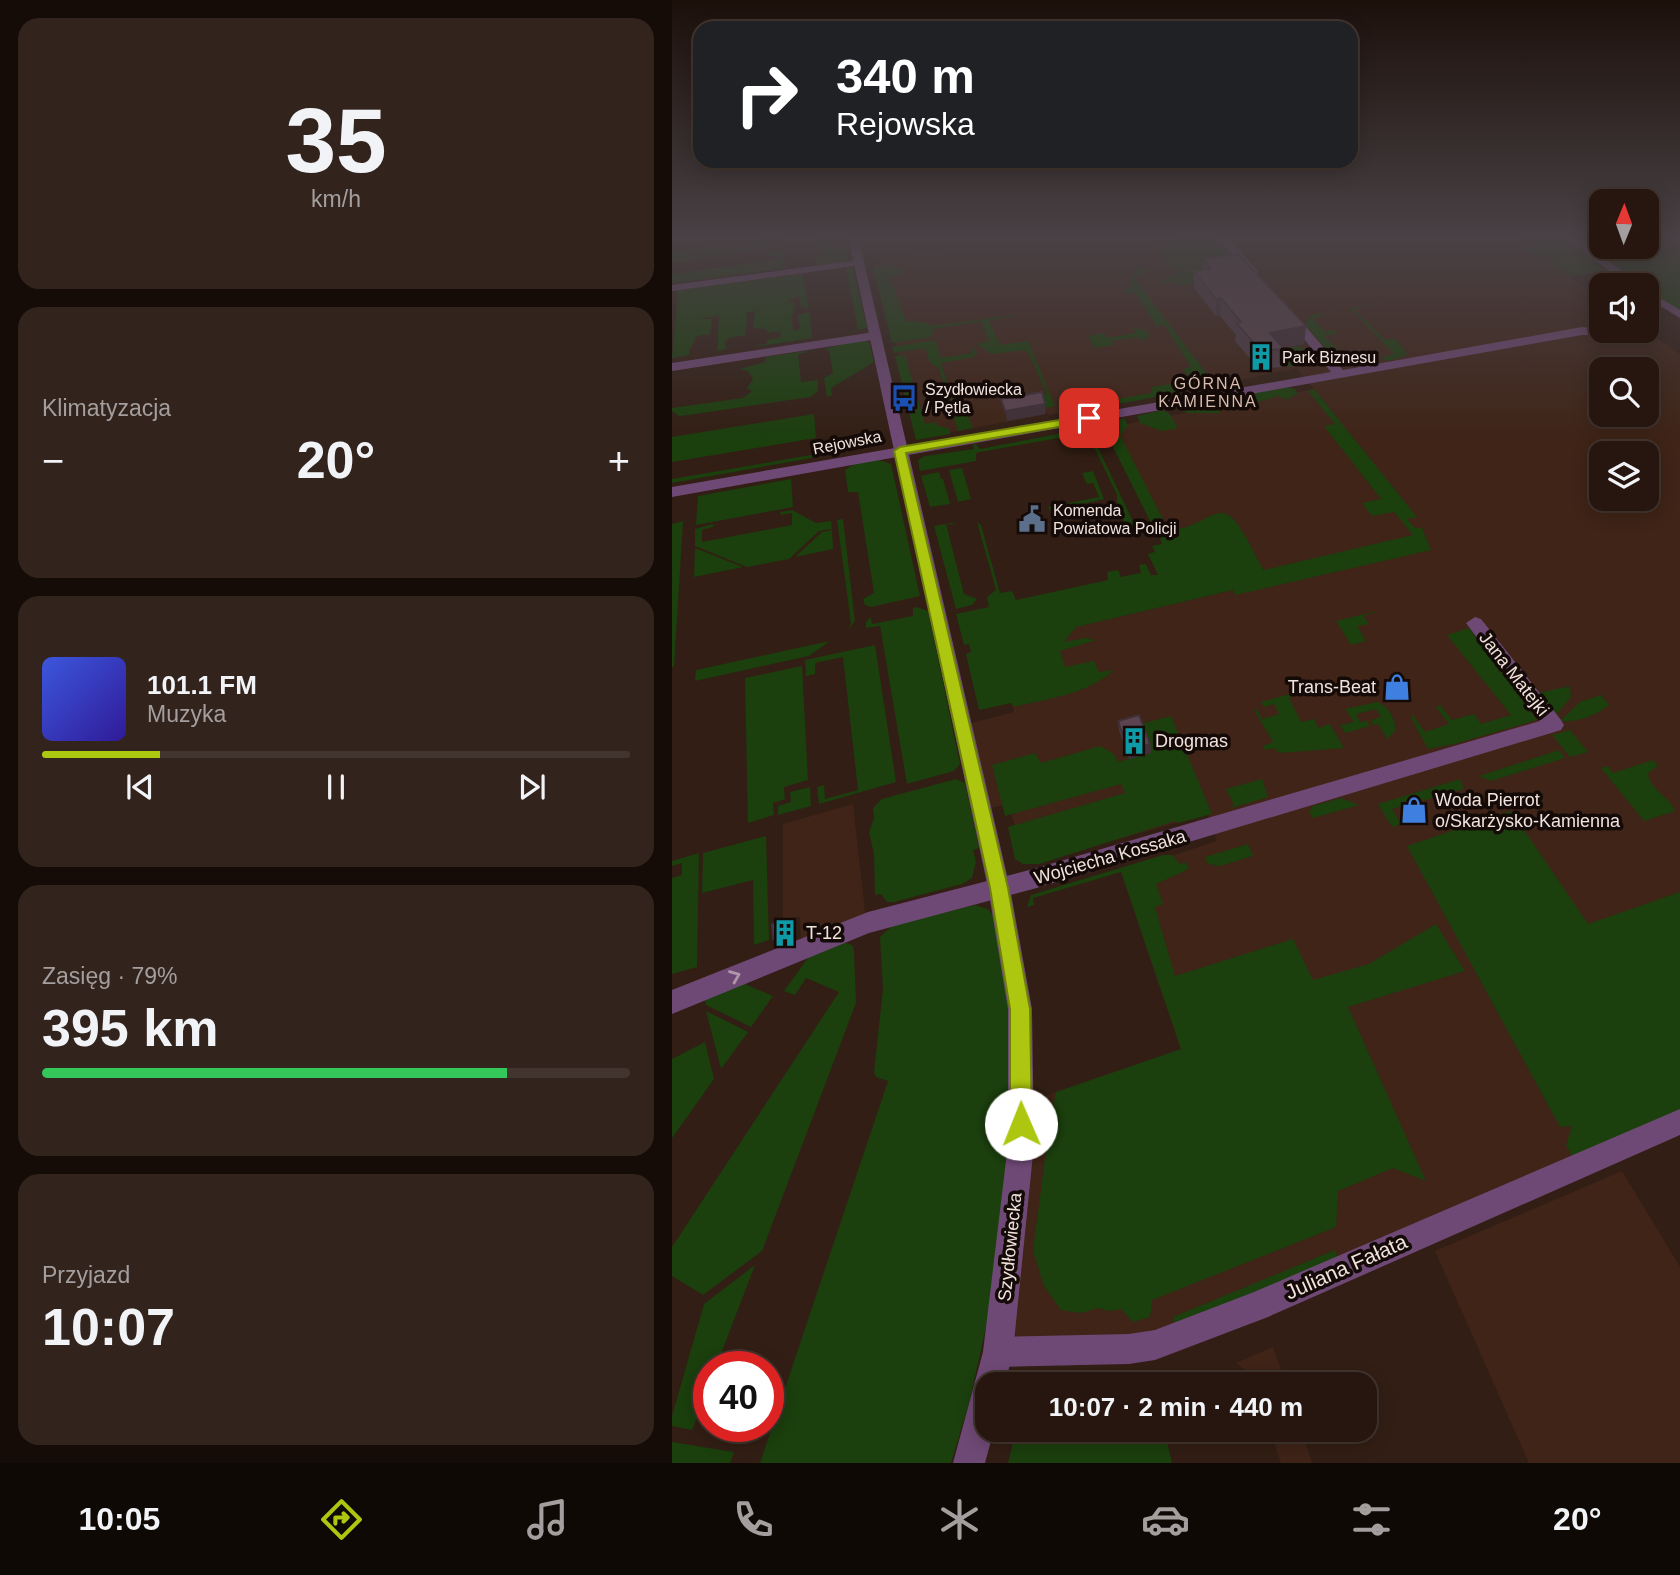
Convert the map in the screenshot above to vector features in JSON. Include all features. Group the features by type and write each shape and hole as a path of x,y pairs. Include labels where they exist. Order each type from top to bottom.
{"street":[{"name":"Szydłowiecka","path":"867,304 999,888 1020,1009 1021,1144 998,1352 992,1372"},
{"path":"1281,304 1339,373"},
{"path":"1664,304 1680,315"},
{"name":"Rejowska","path":"672,492 1339,373 1589,332"},
{"path":"672,367 874,336"},
{"name":"Jana Matejki","path":"1475,623 1553,725"},
{"name":"Wojciecha Kossaka","path":"672,1002 868,923 999,888 1553,725"},
{"name":"Juliana Fałata","path":"998,1352 1129,1349 1155,1345 1257,1306 1680,1122"},
{"path":"969,1463 975,1440"}],"shaded area":[{"path":"888,304 1589,304 1589,343 1659,343 1659,339 1680,354 1680,1107 1243,1308 1152,1340 1001,1348 1024,1103 1181,1050 1121,872 1217,841 1208,814 1044,860 1022,854 1009,804 991,808 971,723 1014,712 998,645 1233,590 1264,570 1252,551 1164,533 1110,427 1314,389 1297,368 1197,389 1195,386 1182,388 1183,391 1079,408 1063,408 1061,413 1048,415 1044,407 1035,409 1038,416 919,438"},
{"path":"853,804 866,920 801,943 800,917 783,921 783,824"},
{"path":"1622,1171 1680,1267 1680,1463 1529,1463 1435,1251"},
{"path":"1273,1347 1282,1372 1247,1372 1236,1363"},
{"path":"1274,1442 1305,1442 1312,1463 1281,1463"}],"green space":[{"path":"677,304 796,304 791,319 794,331 800,329 798,315 810,312 812,338 753,347 781,337 780,331 767,333 766,329 753,328 755,311 747,312 746,335 729,338 724,343 727,349 717,351 719,316 698,319 712,319 710,334 696,336 689,348 689,355 672,358"},
{"path":"853,304 861,304 867,328 858,330"},
{"path":"882,304 900,304 906,321 929,323 930,326 1021,314 989,321 1000,345 1028,341 1055,406 1045,408 1038,396 1047,394 1029,354 1024,350 991,354 977,344 989,341 981,321 933,329 932,337 892,343"},
{"path":"1142,304 1154,304 1216,386 1197,389 1183,369 1191,367 1164,325 1156,326"},
{"path":"1375,304 1354,309 1385,340 1395,339 1407,353 1403,357 1386,361 1381,358 1394,354 1350,308"},
{"path":"1667,304 1680,304 1680,313"},
{"path":"1342,309 1320,314 1322,316 1313,319 1325,332 1334,330 1337,333 1324,336 1341,353 1350,352 1359,361 1368,360 1368,364 1341,366 1305,325 1311,315"},
{"path":"1133,328 1146,330 1150,336 1140,341 1137,337 1111,341 1113,345 1095,348 1088,336 1104,333 1107,338 1136,333"},
{"path":"860,340 869,342 874,362 831,388 832,395 827,397 824,378 833,373 829,351 824,349"},
{"path":"935,340 941,358 972,353 970,347 977,352 973,357 941,363 957,416 967,414 973,428 958,431 939,368 930,363 925,348 894,353 892,347"},
{"path":"1299,346 1308,352 1313,362 1286,367 1282,361 1283,349"},
{"path":"809,352 798,354 801,382 818,380 818,391 810,397 679,416 672,411 672,408 743,398 752,391 747,388 753,379 748,371 740,369 765,362 766,357"},
{"path":"905,355 925,424 935,422 936,425 950,429 950,434 916,440 895,356"},
{"path":"1171,384 1181,386 1183,392 1085,410 1075,406 1078,397 1086,394 1091,398 1087,399 1088,401 1115,394 1117,399 1151,393 1151,387"},
{"path":"1287,387 1295,389 1298,394 1285,400 1279,396 1246,405 1220,407 1219,413 1187,413 1182,409 1188,405"},
{"path":"1314,389 1417,517 1407,519 1415,528 1422,528 1431,550 1235,595 1233,590 1076,627 1064,642 1085,638 1096,640 1060,651 1065,667 1094,661 1099,672 1114,670 1080,690 1013,707 1012,703 979,710 966,654 971,652 969,644 964,645 956,614 989,607 987,597 996,590 977,522 981,525 1000,593 1012,591 1016,600 1108,580 1107,572 1118,570 1121,577 1141,573 1139,565 1146,564 1151,575 1158,575 1148,554 1155,552 1152,546 1162,544 1157,528 1154,529 1113,447 1108,436 1114,435 1110,427 1100,428 1103,421 1125,419 1128,426 1120,435 1166,525 1181,528 1223,513 1241,529 1264,570 1413,535 1394,512 1372,516 1362,503 1381,499 1324,426 1335,424 1308,391"},
{"path":"1162,410 1169,413 1178,428 1162,431 1140,423 1137,416"},
{"path":"814,414 816,438 672,462 672,437"},
{"path":"1061,428 1071,430 1073,439 1063,442 1059,438 980,452 976,453 976,461 920,471 918,460 925,456 974,449 973,444 980,449 1063,433"},
{"path":"1090,431 1139,534 1131,536 1117,506 1117,495 1087,432"},
{"path":"817,454 817,457 672,483 672,479"},
{"path":"879,460 891,464 920,596 871,607 865,605 863,599 874,593 858,492 848,492 845,470 854,464"},
{"path":"962,468 971,499 958,502 949,470"},
{"path":"1093,471 1104,499 1050,511 1048,507 1099,497 1093,483 1087,484 1082,473"},
{"path":"939,472 950,504 930,507 921,476"},
{"path":"791,479 793,507 696,525 698,496"},
{"path":"792,510 816,523 831,521 832,529 819,531 789,559 747,567 695,546 695,529 713,524 713,527 702,530 702,542 792,525 792,513 781,515 780,512"},
{"path":"843,519 855,621 849,629 851,623 837,520"},
{"path":"683,521 674,667 672,667 672,524"},
{"path":"951,523 957,525 946,524 964,594 977,599 972,605 956,609 934,526"},
{"path":"832,530 833,549 795,557 822,532"},
{"path":"695,548 743,567 694,577"},
{"path":"913,608 928,611 960,764 954,771 907,784 880,626 866,628 866,622 871,617 872,624 913,616"},
{"path":"1381,610 1363,616 1369,624 1357,626 1366,641 1351,645 1336,621"},
{"path":"1469,628 1537,720 1428,749 1412,720 1412,714 1425,732 1449,724 1436,707 1440,705 1452,720 1474,714 1481,724 1511,715 1447,635"},
{"path":"830,641 809,656 695,681 696,670"},
{"path":"875,645 896,782 819,804 817,787 824,785 825,799 858,790 843,657 815,663 815,674 806,676 805,660"},
{"path":"802,666 808,780 784,787 785,799 773,803 774,815 748,823 745,678"},
{"path":"1570,686 1571,697 1555,716 1538,693"},
{"path":"1293,693 1294,696 1289,698 1301,722 1314,719 1318,728 1330,724 1344,748 1279,753 1274,748 1265,750 1263,746 1273,742 1254,710 1257,709 1262,719 1279,714 1274,704 1264,707 1261,702"},
{"path":"1601,695 1609,705 1604,709 1580,719 1560,721 1580,702"},
{"path":"1377,702 1388,709 1395,726 1396,730 1387,739 1378,724 1373,725 1371,720 1381,717 1376,709 1356,714 1360,722 1367,721 1370,726 1345,733 1340,725 1354,722 1345,709"},
{"path":"1171,716 1212,814 1178,823 1175,821 1039,864 1023,864 1015,859 1008,827 1125,793 1121,784 1005,816 992,765 1035,753 1041,763 1100,746 1114,754 1118,762 1150,753 1140,724"},
{"path":"1570,730 1588,752 1570,757 1552,735"},
{"path":"1559,750 1565,758 1491,781 1479,776"},
{"path":"1653,760 1658,766 1648,773 1650,779 1675,811 1644,821 1601,768 1608,766 1613,773"},
{"path":"956,779 965,783 979,848 973,850 976,862 972,878 962,884 894,902 887,902 881,894 875,895 874,854 869,832 874,818 873,808 882,799"},
{"path":"1262,779 1268,797 1228,809 1234,805 1226,789"},
{"path":"1460,779 1464,789 1392,809 1401,824 1392,827 1378,804"},
{"path":"810,787 811,806 778,815 778,806 791,802 790,792"},
{"path":"1341,798 1359,805 1313,818 1309,812 1313,806"},
{"path":"1511,811 1588,924 1680,892 1680,1111 1572,1156 1566,1145 1572,1126 1560,1127 1407,846"},
{"path":"766,836 769,940 754,945 753,880 702,893 703,853"},
{"path":"1248,844 1253,856 1220,866 1208,864 1205,857"},
{"path":"699,853 697,967 672,974 672,878 682,875 682,863 672,866 672,861"},
{"path":"1163,855 1172,855 1180,864 1186,862 1189,869 1156,884 1163,904 1155,907 1175,976 1293,939 1313,980 1369,964 1436,924 1465,971 1348,1007 1426,1181 1393,1168 1338,1191 1336,1227 1152,1300 1150,1317 1133,1322 1121,1309 1109,1311 1097,1308 1082,1313 1061,1310 1044,1286 1033,1251 1049,1127 1056,1092 1181,1049 1121,872 1033,898 1034,905 1027,907 1031,895"},
{"path":"975,905 988,909 994,916 1009,1012 1007,1165 987,1322 970,1400 951,1463 760,1463 767,1442 784,1442 784,1391 888,1081 876,1077 874,1072 883,989 880,937 893,925"},
{"path":"842,942 852,945 854,951 856,1003 762,1251 703,1295 672,1276 672,1247 839,992 806,978 795,995 784,991 810,955"},
{"path":"738,981 773,996 751,1027 706,1005 704,997"},
{"path":"706,1011 748,1032 721,1069"},
{"path":"705,1042 714,1079 672,1138 672,1059"},
{"path":"1335,1250 1338,1258 1175,1325 1173,1317"},
{"path":"755,1265 722,1351 693,1351 692,1430 672,1426 672,1416 704,1304"},
{"path":"672,1442 734,1452 730,1463 672,1463"},
{"path":"1013,1442 1167,1442 1172,1463 1008,1463"}],"building":[{"path":"1226,304 1285,304 1306,326 1270,333 1284,349 1261,351 1236,323 1241,322"},
{"path":"1042,392 1045,404 1005,411 1001,399"},
{"name":"Drogmas","path":"1139,715 1150,744 1128,750 1118,721"},
{"path":"790,919 791,934 773,939 772,924"}],"place":[{"name":"Park Biznesu","path":"1261,357"},
{"name":"Szydłowiecka / Pętla","path":"904,398"},
{"name":"Komenda Powiatowa Policji","path":"1032,519"},
{"name":"Trans-Beat","path":"1397,687"},
{"name":"Drogmas","path":"1134,741"},
{"name":"Woda Pierrot o/Skarżysko-Kamienna","path":"1414,810"},
{"name":"T-12","path":"785,933"}],"district":[{"name":"GÓRNA KAMIENNA","path":"1208,392"}],"route":[{"path":"1021,1124 1020,1009 999,888 900,451 1089,418"}]}
